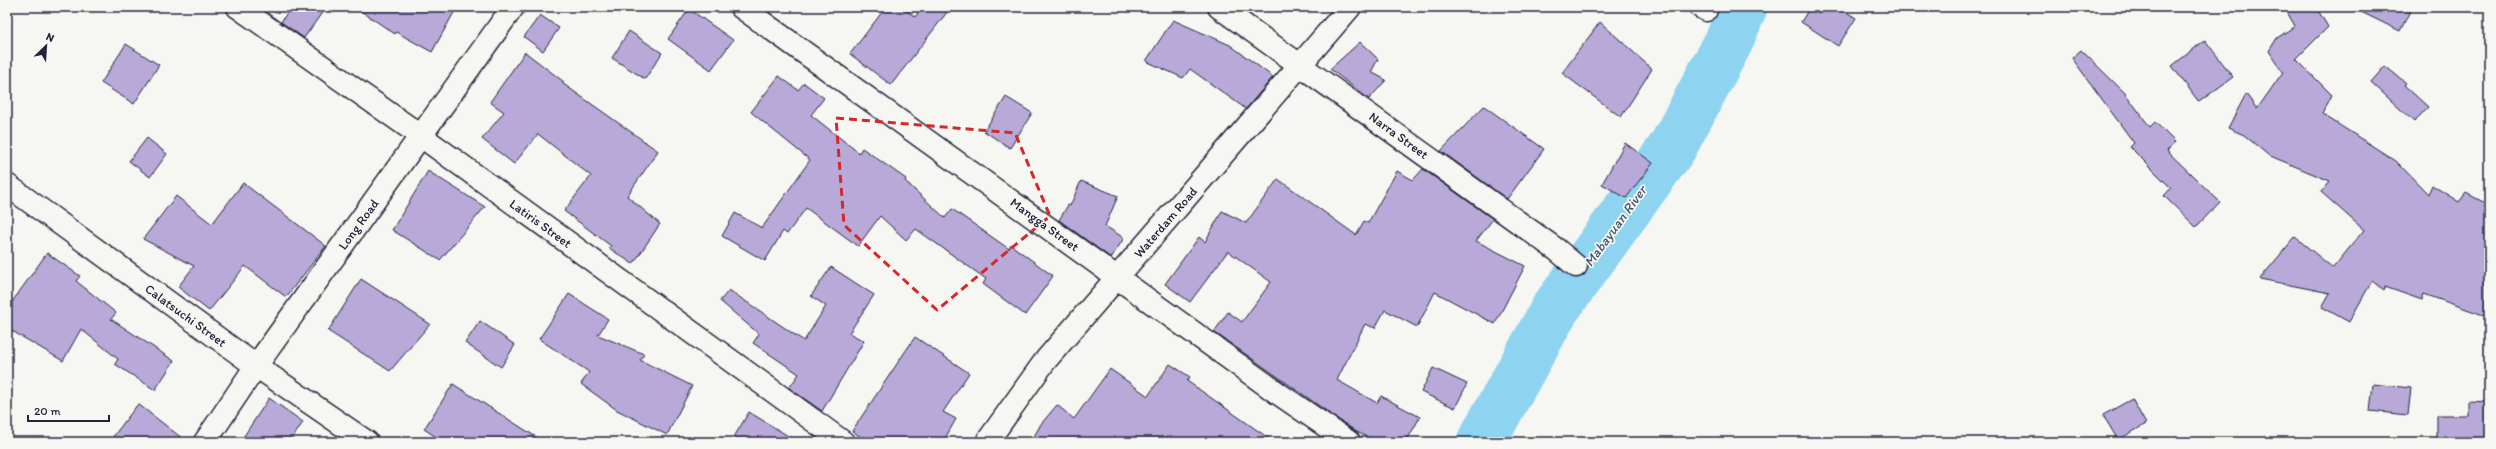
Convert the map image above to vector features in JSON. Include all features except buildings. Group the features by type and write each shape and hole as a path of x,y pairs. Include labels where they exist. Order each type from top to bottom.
{"street":[{"name":"Latiris Street","path":"238,7 421,136 843,442"},
{"name":"Long Road","path":"205,442 256,366 513,7"},
{"name":"Mangga Street","path":"741,7 1118,277 1278,394 1349,442"},
{"name":"Narra Street","path":"1219,7 1302,65 1557,250 1576,266"},
{"name":"Waterdam Road","path":"987,442 1045,361 1302,65 1350,7"},
{"name":"Calatsuchi Street","path":"7,185 256,366 367,442"}],"highlighted area":[{"path":"836,118 1015,133 1050,216 937,310 844,225"}],"waterway":[{"name":"Mabayuan River","path":"1481,442 1555,309 1672,148 1729,41 1743,7"}]}
